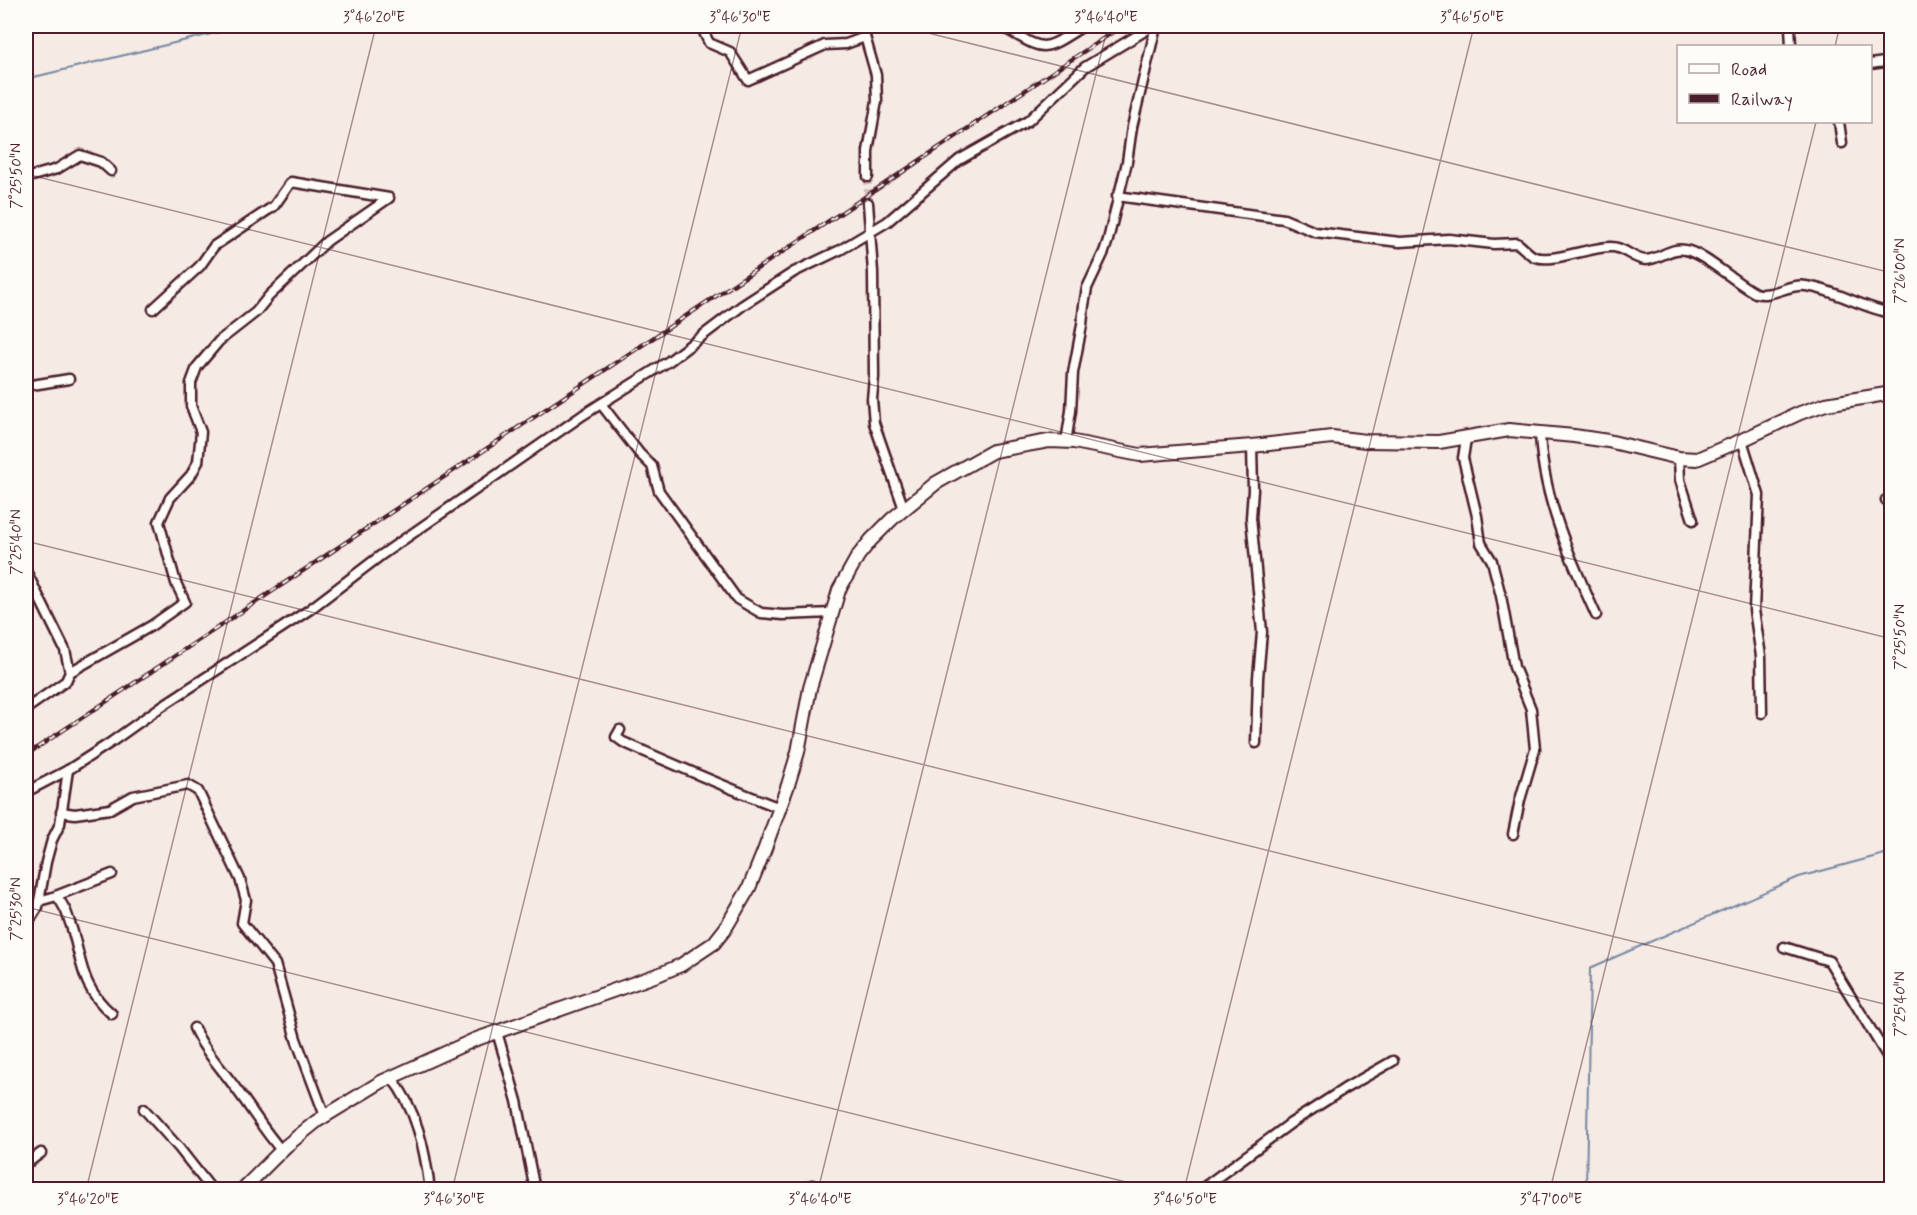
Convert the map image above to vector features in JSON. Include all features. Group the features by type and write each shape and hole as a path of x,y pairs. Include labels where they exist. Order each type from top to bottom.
{"street":[{"path":"701,26 709,43 730,52 748,80 825,45 846,44 864,37"},
{"path":"862,26 876,75 877,101 867,150 868,177"},
{"path":"1001,26 1035,45 1044,47 1054,44 1083,26"},
{"path":"1066,442 1083,304 1087,288 1104,252 1127,162 1132,127 1154,26"},
{"path":"26,792 68,770 309,610 380,556 601,404 669,361 743,306 794,272 840,250 887,222 959,160 1028,121 1085,67 1154,26"},
{"path":"1790,26 1791,45"},
{"path":"1872,64 1892,61"},
{"path":"1839,123 1842,143"},
{"path":"26,180 29,177 57,169 80,155 100,162 111,171"},
{"path":"26,709 66,681 70,672 151,626 185,603 176,583 159,522 170,498 191,476 198,462 201,432 191,406 191,383 197,367 219,341 256,312 268,296 327,241 388,198 291,182 274,206 214,246 200,266 153,309"},
{"path":"1117,196 1284,219 1315,232 1400,242 1449,239 1494,244 1517,243 1530,254 1538,257 1567,255 1612,247 1648,260 1683,249 1700,256 1755,294 1762,295 1793,286 1808,286 1892,313"},
{"path":"868,203 873,272 873,423 904,509"},
{"path":"26,386 69,379"},
{"path":"242,1190 282,1151 325,1116 392,1077 474,1040 660,974 701,953 714,943 749,888 780,808 798,752 810,688 839,590 858,556 870,540 936,483 993,451 1032,443 1066,442 1140,455 1332,437 1394,442 1439,442 1509,430 1608,441 1679,458 1697,459 1800,412 1826,404 1892,393"},
{"path":"601,404 652,466 659,491 737,599 761,613 783,615 832,613"},
{"path":"1540,432 1541,459 1547,487 1572,564 1596,615"},
{"path":"1466,439 1463,458 1481,543 1492,561 1514,668 1531,709 1535,749 1513,834"},
{"path":"1742,440 1759,495 1754,610 1761,656 1762,713"},
{"path":"1252,446 1251,519 1262,632 1256,743"},
{"path":"1679,458 1680,480 1693,520"},
{"path":"26,571 65,650 70,672"},
{"path":"620,730 616,737 623,742 725,788 780,808"},
{"path":"26,926 39,907 46,862 52,840 60,824 68,770"},
{"path":"61,812 75,814 110,809 133,796 188,785 198,791 240,879 246,900 242,923 275,964 296,1039 325,1116"},
{"path":"39,901 112,874"},
{"path":"57,896 68,916 87,984 99,1002 112,1014"},
{"path":"1784,947 1829,961 1892,1064"},
{"path":"194,1028 198,1038 238,1090 266,1133 282,1151"},
{"path":"497,1032 517,1101 535,1190"},
{"path":"1200,1190 1291,1123 1393,1061"},
{"path":"392,1077 400,1088 417,1128 423,1146 430,1190"},
{"path":"144,1109 212,1190"},
{"path":"26,1164 41,1153"},
{"path":"802,1190 812,1185"}],"waterway":[{"path":"26,79 244,26"},
{"path":"1586,1190 1590,968 1799,877 1892,852"}],"tunnel":[{"path":"868,177 868,203"}],"railway":[{"path":"26,755 1122,26"}]}
